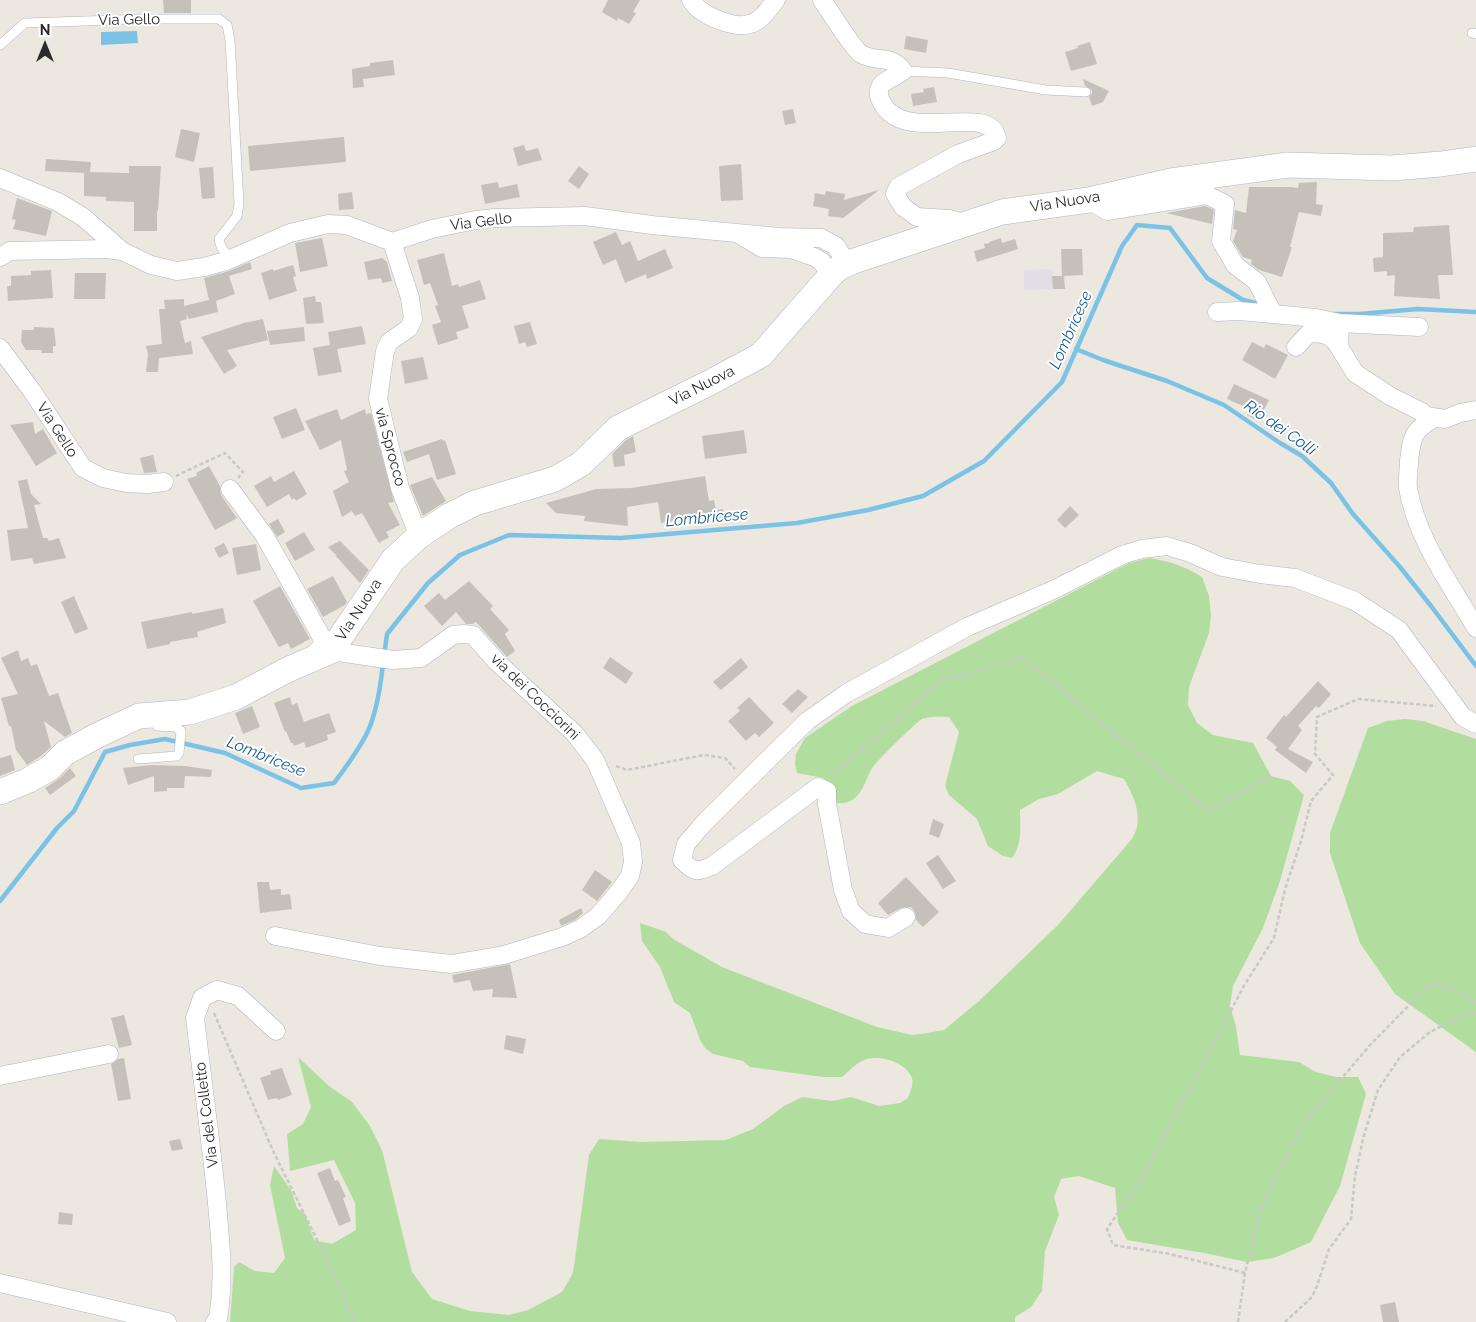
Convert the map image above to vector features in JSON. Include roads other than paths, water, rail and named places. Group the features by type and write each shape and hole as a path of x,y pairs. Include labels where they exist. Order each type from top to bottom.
{"street":[{"path":"691,0 701,12 732,24 751,24 761,18 776,0"},
{"path":"822,0 860,53 874,59 892,60 899,64 903,71 896,77 882,83 878,96 884,107 894,116 905,122 921,124 968,122 990,125 996,133 997,138 994,141 958,154 898,187 895,194 903,207 917,217 949,219 964,223"},
{"name":"Via Nuova","path":"0,792 27,781 50,768 65,753 131,719 161,713 190,712 236,697 331,651 393,560 419,536 449,516 475,502 555,479 581,464 618,428 761,355 839,270 964,223 1002,212 1089,200 1171,181 1288,165 1392,168 1476,159"},
{"path":"0,178 58,202 83,217 122,251 151,265 177,271 204,267 235,257 290,233 328,224 347,225 392,242"},
{"path":"1089,200 1107,211 1207,196 1225,204 1221,241 1235,265 1257,282 1273,314"},
{"name":"Via Gello","path":"392,242 441,227 476,220 585,216 737,233 762,248 791,249 814,257 839,270"},
{"name":"via Sprocco","path":"392,242 410,298 413,319 409,328 389,342 385,351 378,399 400,488 415,527 433,526"},
{"path":"0,257 10,251 106,249 122,251"},
{"path":"1217,312 1238,311 1316,318 1340,324 1420,327"},
{"path":"1339,347 1340,324"},
{"path":"1296,347 1309,332 1325,334 1335,340 1355,373 1390,396 1422,412 1426,416 1445,419 1460,413 1476,410"},
{"name":"Via Gello","path":"0,348 32,390 83,468 103,478 126,484 164,482"},
{"path":"1434,418 1420,426 1411,440 1408,486 1416,522 1424,541 1476,628"},
{"path":"230,489 264,535 325,643 308,661"},
{"path":"906,917 888,928 865,924 851,911 843,890 827,804 827,791 818,787 712,866 700,871 690,869 682,860 686,844 704,823 807,721 856,689 967,627 1052,590 1122,555 1142,549 1167,546 1222,566 1260,574 1295,578 1355,601 1399,630 1463,717 1476,724"},
{"name":"via dei Cocciorini","path":"275,936 380,956 451,964 504,955 562,937 580,929 598,916 618,894 630,876 633,862 631,843 595,760 575,734 496,661 473,635 453,635 421,658 385,659 331,651"},
{"name":"Via del Colletto","path":"216,1322 222,1294 222,1258 211,1144 195,1018 202,998 217,990 238,996 276,1031"},
{"path":"0,1076 109,1054"},
{"path":"0,1283 167,1322"}],"lane":[{"name":"Via Gello","path":"0,45 25,23 145,19 219,19 227,25 230,40 239,204 237,216 219,239 220,246 224,252 235,257"},
{"path":"903,71 948,73 1046,90 1086,92"},
{"path":"131,719 146,725 175,726 181,731 179,753 177,756 138,759"}],"water":[{"path":"137,31 138,43 101,45 101,32"}],"waterway":[{"name":"Lombricese","path":"384,656 387,634 428,583 460,555 509,535 621,538 797,523 868,510 923,496 984,461 1062,382 1122,246 1137,225 1170,228 1207,278 1243,300 1263,305"},
{"name":"Lombricese","path":"1333,314 1360,314 1418,309 1476,312"},
{"name":"Rio dei Colli","path":"1076,349 1167,381 1224,405 1302,456 1331,483 1353,514 1400,567 1476,666"},
{"name":"Lombricese","path":"0,901 57,828 74,811 105,752 130,745 165,739 225,753 301,788 334,783 368,731 378,698 383,663"}]}
